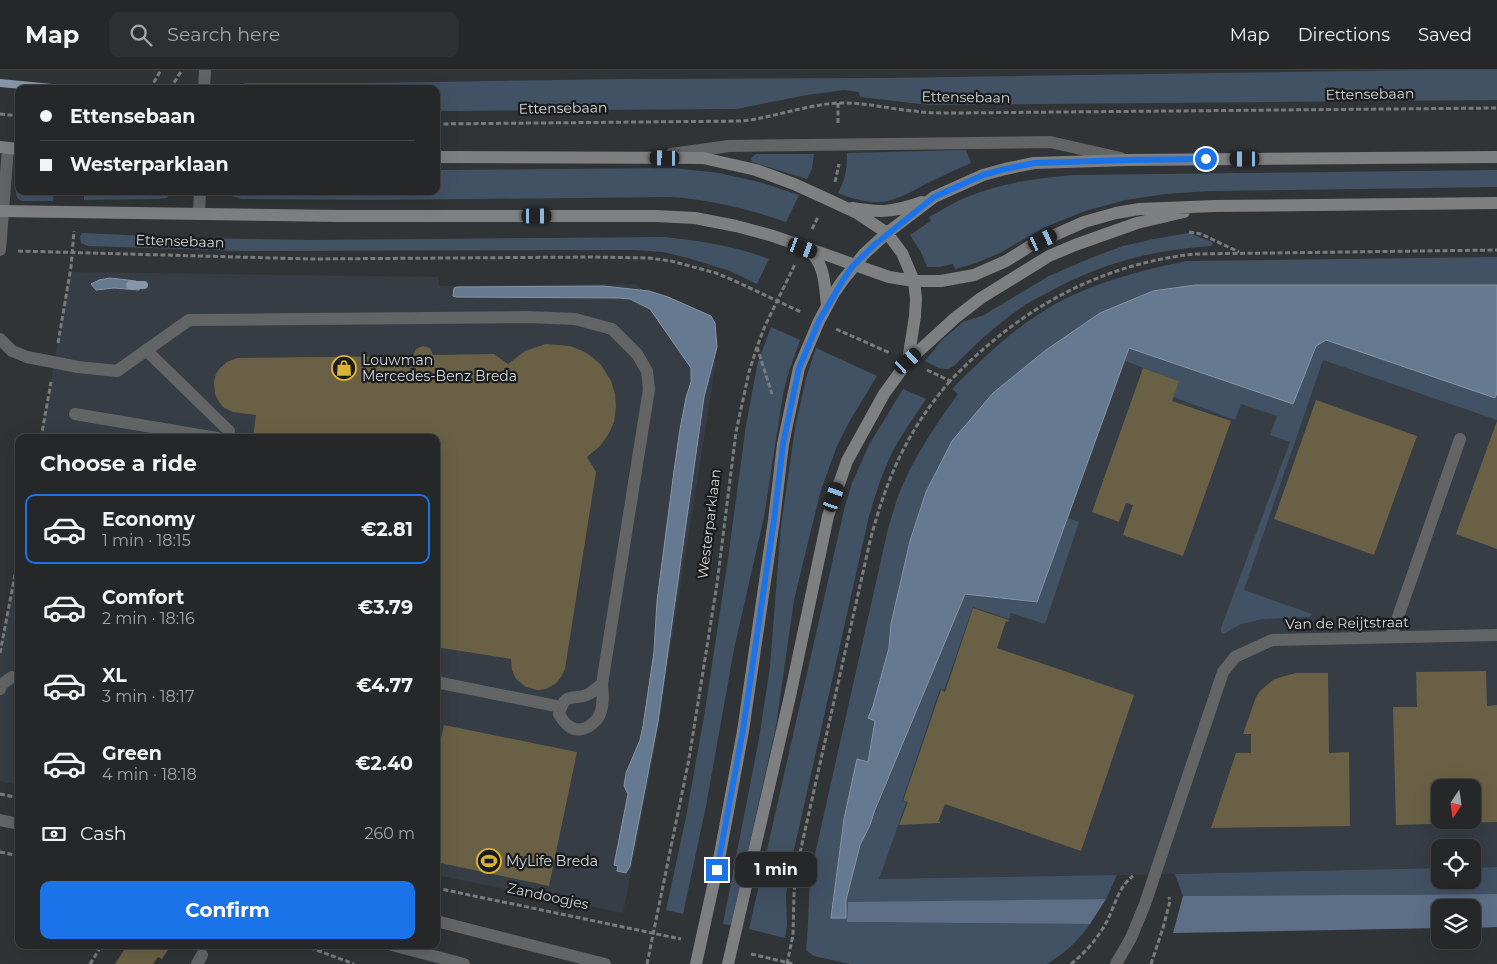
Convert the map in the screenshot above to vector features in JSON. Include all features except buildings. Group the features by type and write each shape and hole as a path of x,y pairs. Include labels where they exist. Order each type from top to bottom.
{"main road":[{"path":"440,157 703,158 756,170 794,184 857,213 887,233 902,253 914,282 916,299 908,361 884,394 847,460 828,516 790,696 728,964"},
{"path":"841,206 875,211 891,211 934,197 983,175 1034,163 1128,160 1497,157"},
{"path":"696,964 720,854 743,730 774,520 783,444 799,368 819,321 853,266 887,233 934,197"},
{"name":"Ettensebaan","path":"2,211 339,216 656,216 695,218 773,236 889,278 914,282 941,282 974,275 1006,261 1030,246 1084,222 1139,209 1215,206 1497,203"},
{"name":"Ettensebaan","path":"908,361 955,318 981,298 1049,256 1075,244 1137,223 1215,206"},
{"path":"803,248 814,254 819,265 825,287 827,306"}],"street":[{"path":"204,85 205,70"},
{"path":"646,157 729,146 1050,142 1128,160"},
{"path":"5,250 2,211 9,148"},
{"path":"199,214 200,195"},
{"path":"1,342 12,351 27,357 78,367 117,371 189,320 527,317 575,319 612,329 637,354 647,371 649,389 602,684 602,706 599,716 594,723 580,730 570,728 564,723 559,714 564,700 570,696 588,694 602,684"},
{"path":"146,350 229,431 229,434"},
{"path":"75,414 193,434"},
{"path":"1391,637 1460,439"},
{"name":"Van de Reijtstraat","path":"1116,964 1131,938 1162,857 1223,672 1235,657 1272,640 1497,635"},
{"path":"0,689 1,685 12,677"},
{"path":"440,683 561,707"},
{"path":"0,820 15,823"},
{"path":"440,922 605,964"},
{"path":"407,949 464,964"}],"path":[{"path":"152,85 161,70"},
{"path":"173,85 182,70"},
{"name":"Ettensebaan","path":"440,124 743,121 838,103 870,105 914,112 953,113 1497,108"},
{"name":"Westerparklaan","path":"647,964 689,759 717,584 736,432 749,372 765,326 827,199 839,170 838,103"},
{"path":"0,114 15,116"},
{"path":"1183,231 1201,234 1240,253"},
{"name":"Ettensebaan","path":"5,250 310,259 581,257 649,258 671,261 716,273 737,282 950,381"},
{"path":"794,964 787,963 793,935 797,866 877,515 888,483 910,438 922,416 950,381 978,353 1008,328 1042,304 1080,284 1125,268 1172,256 1240,253 1497,250"},
{"path":"0,653 15,575"},
{"path":"0,794 15,797"},
{"path":"0,852 15,855"},
{"path":"1070,964 1082,955 1096,938 1107,921 1126,881 1162,857"},
{"name":"Zandoogjes","path":"440,889 654,933"},
{"path":"90,964 99,949"},
{"path":"314,949 354,964"}],"shaded area":[{"path":"1497,70 1497,100 929,105 860,97 859,92 844,90 736,109 440,111 440,85 244,85 244,83 884,78"},
{"path":"966,150 971,163 898,198 873,202 858,200 838,193 846,174 847,153"},
{"path":"756,154 814,154 812,169 807,179 752,162 751,158"},
{"path":"673,168 719,173 763,183 799,195 786,222 730,206 672,197 372,200 242,199 229,195 440,195 440,170"},
{"path":"1497,170 1497,187 1210,191 1165,194 1126,200 1085,211 1043,228 1000,253 955,269 953,264 927,267 921,252 910,235 931,221 929,217 962,199 980,192 1020,182 1074,175"},
{"path":"16,195 54,195 53,201 22,201"},
{"path":"84,195 170,195 166,198 158,199 84,200"},
{"path":"82,233 193,238 308,240 665,237 718,245 769,259 757,284 730,271 663,252 634,250 243,251 88,246 81,243 80,236"},
{"path":"1189,233 1213,244 1211,246 1146,255 1085,274 1022,307 990,332 950,368 941,369 925,361 942,340 963,322 984,315 1049,276 1123,246"},
{"path":"1497,257 1497,285 1195,285 1153,291 1100,313 1046,350 993,393 952,441 926,492 910,541 891,624 889,648 868,718 875,720 868,762 857,760 831,917 846,918 846,900 860,845 870,825 965,594 1037,603 1068,518 1079,522 1045,624 1011,613 1009,619 973,607 944,690 940,689 902,801 906,803 879,879 1117,875 1106,899 848,903 847,922 1090,924 1071,946 1047,964 850,964 814,956 806,950 811,872 888,529 897,499 909,471 932,432 958,394 952,389 1002,342 1042,312 1088,288 1153,268 1187,261"},
{"path":"70,272 438,277 439,286 636,284 716,362 652,765 623,913 440,876 440,434 42,434"},
{"path":"110,278 136,281 141,287 139,290 114,288 96,290 91,284"},
{"path":"1195,285 1497,285 1497,393 1495,398 1326,340 1316,346 1293,404 1129,348 1037,602 965,594 870,825 860,845 846,900 846,918 831,918 844,819 857,759 868,762 875,721 868,718 889,648 891,624 910,541 926,492 952,441 993,393 1046,350 1100,313 1153,291"},
{"path":"603,286 649,291 668,297 711,316 715,323 717,347 704,397 658,722 630,866 626,873 617,871 618,866 614,865 628,794 624,786 626,773 640,740 643,726 654,652 657,601 674,471 680,429 691,382 691,368 650,309 630,299 453,296 454,288 457,287"},
{"path":"1116,321 1497,323 1497,867 1481,868 1481,839 1431,839 1431,868 857,881 967,497"},
{"path":"771,327 800,340 783,394 764,517 734,649 706,806 683,914 666,910 686,817 705,711 746,425 758,362"},
{"path":"1326,340 1495,398 1497,393 1497,420 1323,360 1244,590 1312,614 1310,617 1263,619 1241,624 1223,634 1221,628 1290,442 1270,435 1277,416 1241,404 1235,420 1171,396 1176,380 1125,361 1129,348 1293,404 1316,346"},
{"path":"816,348 877,376 837,446 820,493 794,600 776,726 731,925 723,924 759,739 770,667 781,526 795,428 806,378"},
{"path":"903,389 926,399 901,436 890,457 869,516 789,872 786,896 787,925 785,938 749,929 845,506 852,483 869,445"},
{"path":"15,575 15,784 0,781 0,653"},
{"path":"1497,867 1497,894 1183,896 1175,874 1431,868 1431,889 1481,889 1481,868"},
{"path":"1497,894 1497,927 1481,928 1481,899 1431,899 1431,928 1173,933 1183,896"},
{"path":"1106,899 1090,924 847,922 848,902"}],"waterway":[{"path":"0,83 21,85"},
{"path":"130,285 144,285"}],"place":[{"name":"Louwman Mercedes-Benz Breda","path":"344,368"},
{"name":"MyLife Breda","path":"489,861"}],"route":[{"path":"717,870 743,730 774,520 783,444 799,368 811,337 834,293 853,266 887,233 934,197 983,175 1034,163 1206,159"}]}
